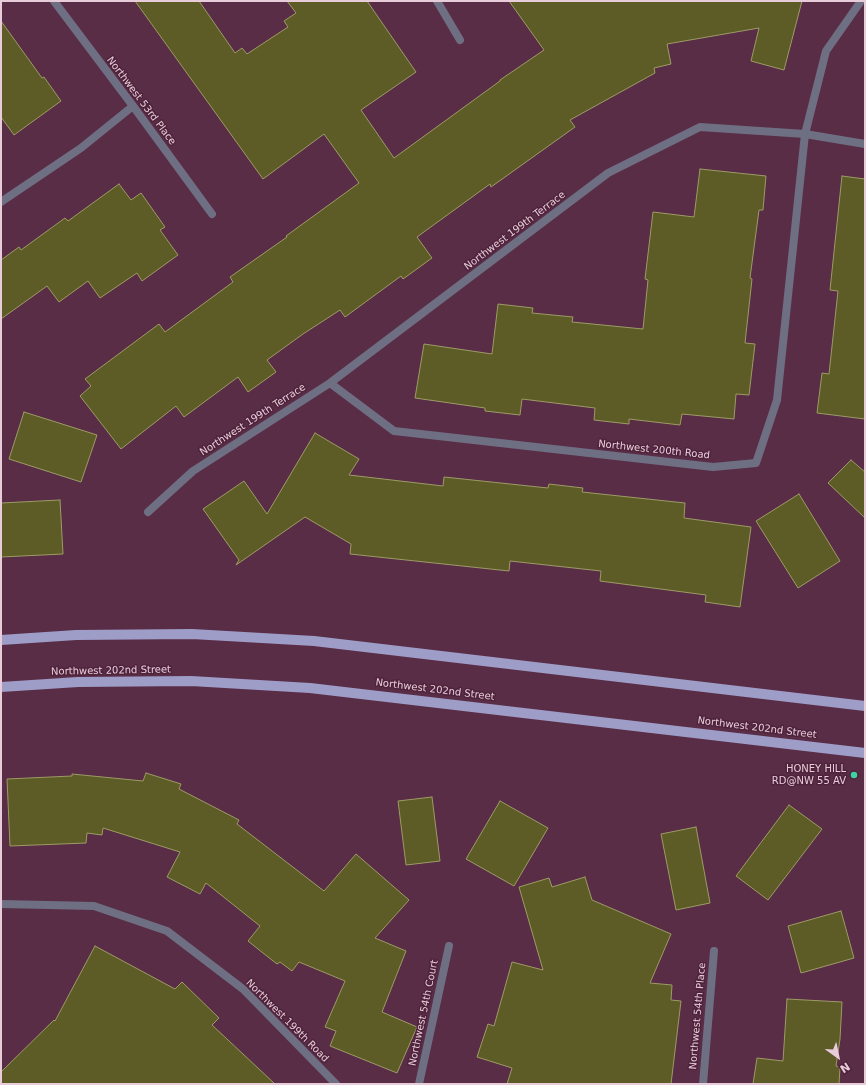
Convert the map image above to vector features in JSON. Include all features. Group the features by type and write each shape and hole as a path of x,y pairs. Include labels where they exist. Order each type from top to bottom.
{"main road":[{"path":"1,640 76,635 192,634 314,641 865,706"},
{"name":"Northwest 202nd Street","path":"1,687 78,682 191,681 310,688 865,753"}],"street":[{"name":"Northwest 53rd Place","path":"54,1 212,214"},
{"path":"437,1 460,40"},
{"path":"805,134 826,51 861,1"},
{"path":"1,202 81,148 133,106"},
{"name":"Northwest 199th Terrace","path":"148,512 193,471 330,383 608,173 700,127 805,134 865,144"},
{"name":"Northwest 200th Road","path":"330,383 394,431 713,467 756,463 777,400 805,134"},
{"name":"Northwest 199th Road","path":"1,904 94,906 167,931 243,989 336,1084"},
{"name":"Northwest 54th Court","path":"420,1084 449,946"},
{"name":"Northwest 54th Place","path":"703,1084 714,950"}],"building":[{"path":"135,1 199,1 235,53 242,48 247,54 288,27 284,21 296,13 287,1 367,1 416,72 361,110 394,158 500,80 544,50 509,1 802,1 784,70 751,61 759,28 667,44 671,64 654,68 655,73 570,120 575,127 491,187 490,184 417,237 432,258 403,279 401,276 345,317 340,310 267,360 276,372 248,392 238,377 184,417 176,406 121,449 80,396 91,386 85,379 159,324 165,332 233,282 230,277 287,237 286,236 359,183 324,134 263,179"},
{"path":"1,21 42,78 44,77 61,101 14,135 1,117"},
{"path":"700,169 766,176 763,210 759,210 750,278 752,279 745,343 755,344 749,395 736,394 734,419 682,414 680,425 629,419 629,424 594,420 595,408 522,399 520,415 485,411 485,408 415,398 424,344 492,354 498,304 533,308 532,313 573,317 572,322 643,329 648,280 645,279 653,212 694,217"},
{"path":"842,176 865,179 865,419 817,413 822,373 829,374 838,291 830,290"},
{"path":"119,184 131,200 141,193 165,227 160,230 178,255 142,281 137,273 100,298 88,281 59,302 47,286 1,319 1,260 19,247 21,250 65,218 68,221"},
{"path":"24,412 97,435 81,482 9,459"},
{"path":"315,433 359,459 349,475 443,486 444,477 548,488 549,484 583,488 582,492 685,503 684,518 751,527 740,607 705,602 706,595 600,581 601,571 510,561 509,571 350,554 351,544 305,517 236,565 239,560 203,509 244,481 267,514"},
{"path":"851,460 865,472 865,518 828,483"},
{"path":"799,494 840,561 798,588 756,521"},
{"path":"60,500 63,554 1,557 1,503"},
{"path":"146,773 181,784 179,789 239,820 237,824 324,891 356,854 409,900 375,938 406,951 382,1012 417,1027 397,1073 330,1046 336,1031 325,1027 345,981 299,962 292,971 280,962 277,964 248,941 260,926 206,883 200,894 167,877 180,852 103,828 102,835 87,833 86,843 10,846 7,779 72,776 72,774 143,781"},
{"path":"432,797 440,861 406,865 398,801"},
{"path":"500,801 548,828 514,886 466,859"},
{"path":"789,805 822,829 768,900 736,876"},
{"path":"696,827 710,903 676,910 661,834"},
{"path":"585,877 592,900 671,934 650,983 672,985 671,1000 681,1001 671,1084 507,1084 512,1068 477,1057 488,1024 494,1026 512,962 543,970 519,887 549,878 552,887"},
{"path":"841,911 854,958 801,973 788,926"},
{"path":"95,946 175,989 182,982 219,1018 212,1025 275,1084 1,1084 1,1072 54,1020 55,1021"},
{"path":"787,999 842,1002 840,1039 836,1066 840,1067 839,1084 753,1084 757,1058 783,1061"}],"place":[{"name":"HONEY HILL RD@NW 55 AV","path":"854,775"}]}
